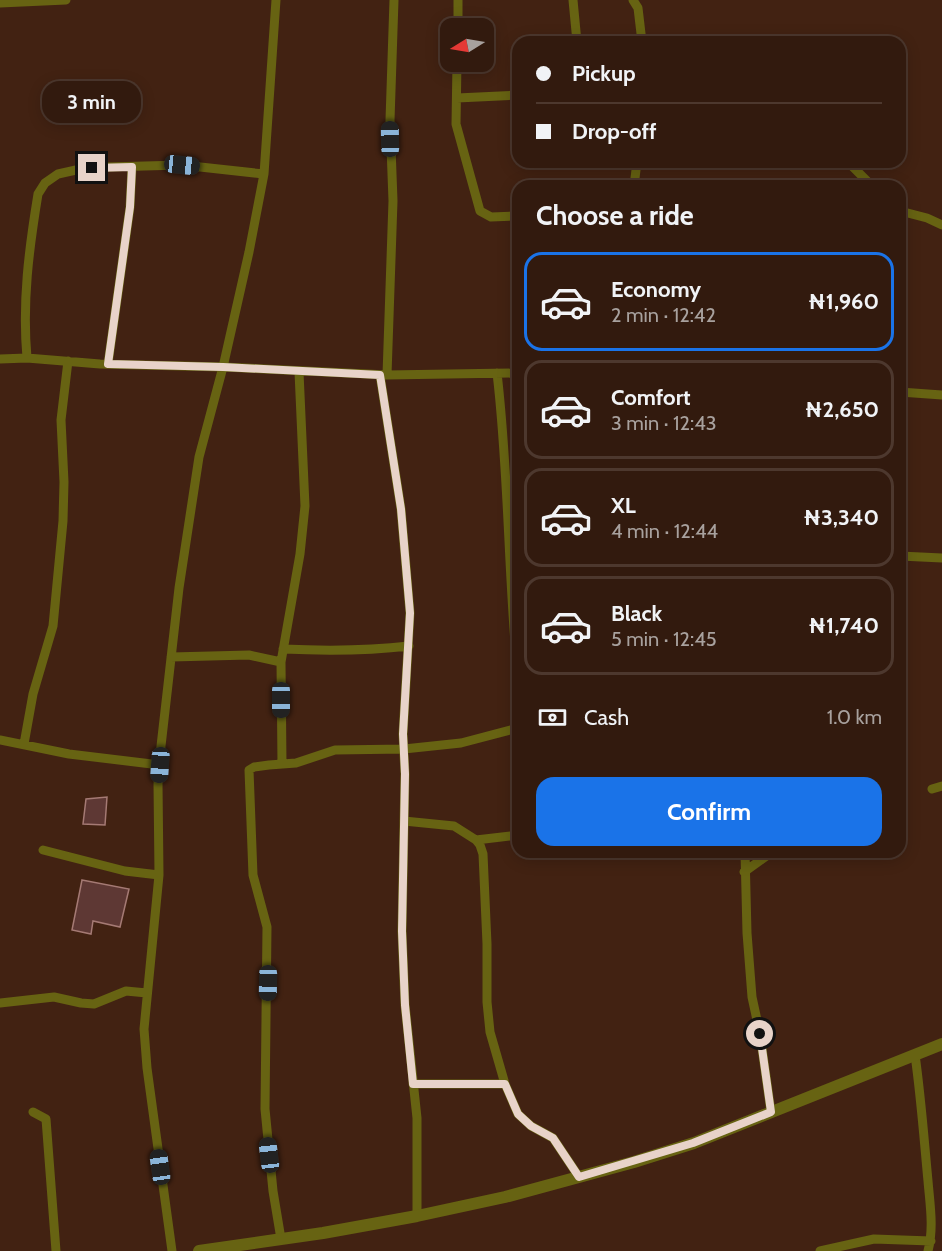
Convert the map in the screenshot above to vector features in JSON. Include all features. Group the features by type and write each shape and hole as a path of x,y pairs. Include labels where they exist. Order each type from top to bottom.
{"street":[{"path":"0,3 66,0"},
{"path":"172,1251 147,1068 144,1029 159,875 160,765 171,657 199,457 223,367 264,174 276,0"},
{"path":"394,0 390,120 393,201 384,375 401,509 410,613 404,749 402,931 405,1005 417,1118 417,1216"},
{"path":"458,0 458,18"},
{"path":"573,0 576,36"},
{"path":"633,0 638,8 641,36"},
{"path":"458,72 456,124 480,211 491,217 512,216"},
{"path":"458,98 512,95"},
{"path":"27,358 24,323 26,276 38,194 45,183 58,174 97,168 182,165 264,174"},
{"path":"108,364 130,207 132,167"},
{"path":"854,168 866,180"},
{"path":"906,213 942,225"},
{"path":"0,358 384,375 512,373"},
{"path":"24,744 33,694 52,626 63,521 62,420 68,361"},
{"path":"282,764 281,663 300,554 305,506 299,372"},
{"path":"496,373 503,424 512,613"},
{"path":"906,392 942,395"},
{"path":"906,556 942,558"},
{"path":"283,649 333,652 373,651 409,646"},
{"path":"171,657 249,655 281,663"},
{"path":"281,1239 265,1109 267,927 253,875 249,770 254,767 309,760 335,750 404,749 461,743 512,730"},
{"path":"0,740 69,754 160,765"},
{"path":"932,789 942,786"},
{"path":"404,821 454,826 480,844 484,861 488,944 487,1002 490,1032 500,1060 505,1084 518,1114 531,1126 553,1138 579,1177"},
{"path":"476,840 512,836"},
{"path":"43,850 125,871 159,875"},
{"path":"744,858 752,998 760,1034 771,1112"},
{"path":"744,872 764,858"},
{"path":"0,1003 54,997 94,1004 126,991 147,993"},
{"path":"199,1251 417,1216 505,1197 579,1177 693,1143 942,1044"},
{"path":"915,1054 932,1220 928,1251"},
{"path":"413,1084 505,1084"},
{"path":"33,1112 46,1119 47,1125 56,1251"},
{"path":"820,1251 874,1239 931,1241"}],"building":[{"path":"107,797 105,825 83,824 86,799"},
{"path":"82,880 129,889 120,927 93,921 91,934 72,930"}],"route":[{"path":"92,168 132,167 130,207 108,364 380,375 401,509 410,613 403,734 405,774 402,931 405,1005 413,1084 505,1084 518,1114 531,1126 553,1138 579,1177 693,1143 771,1112 760,1034"}]}
